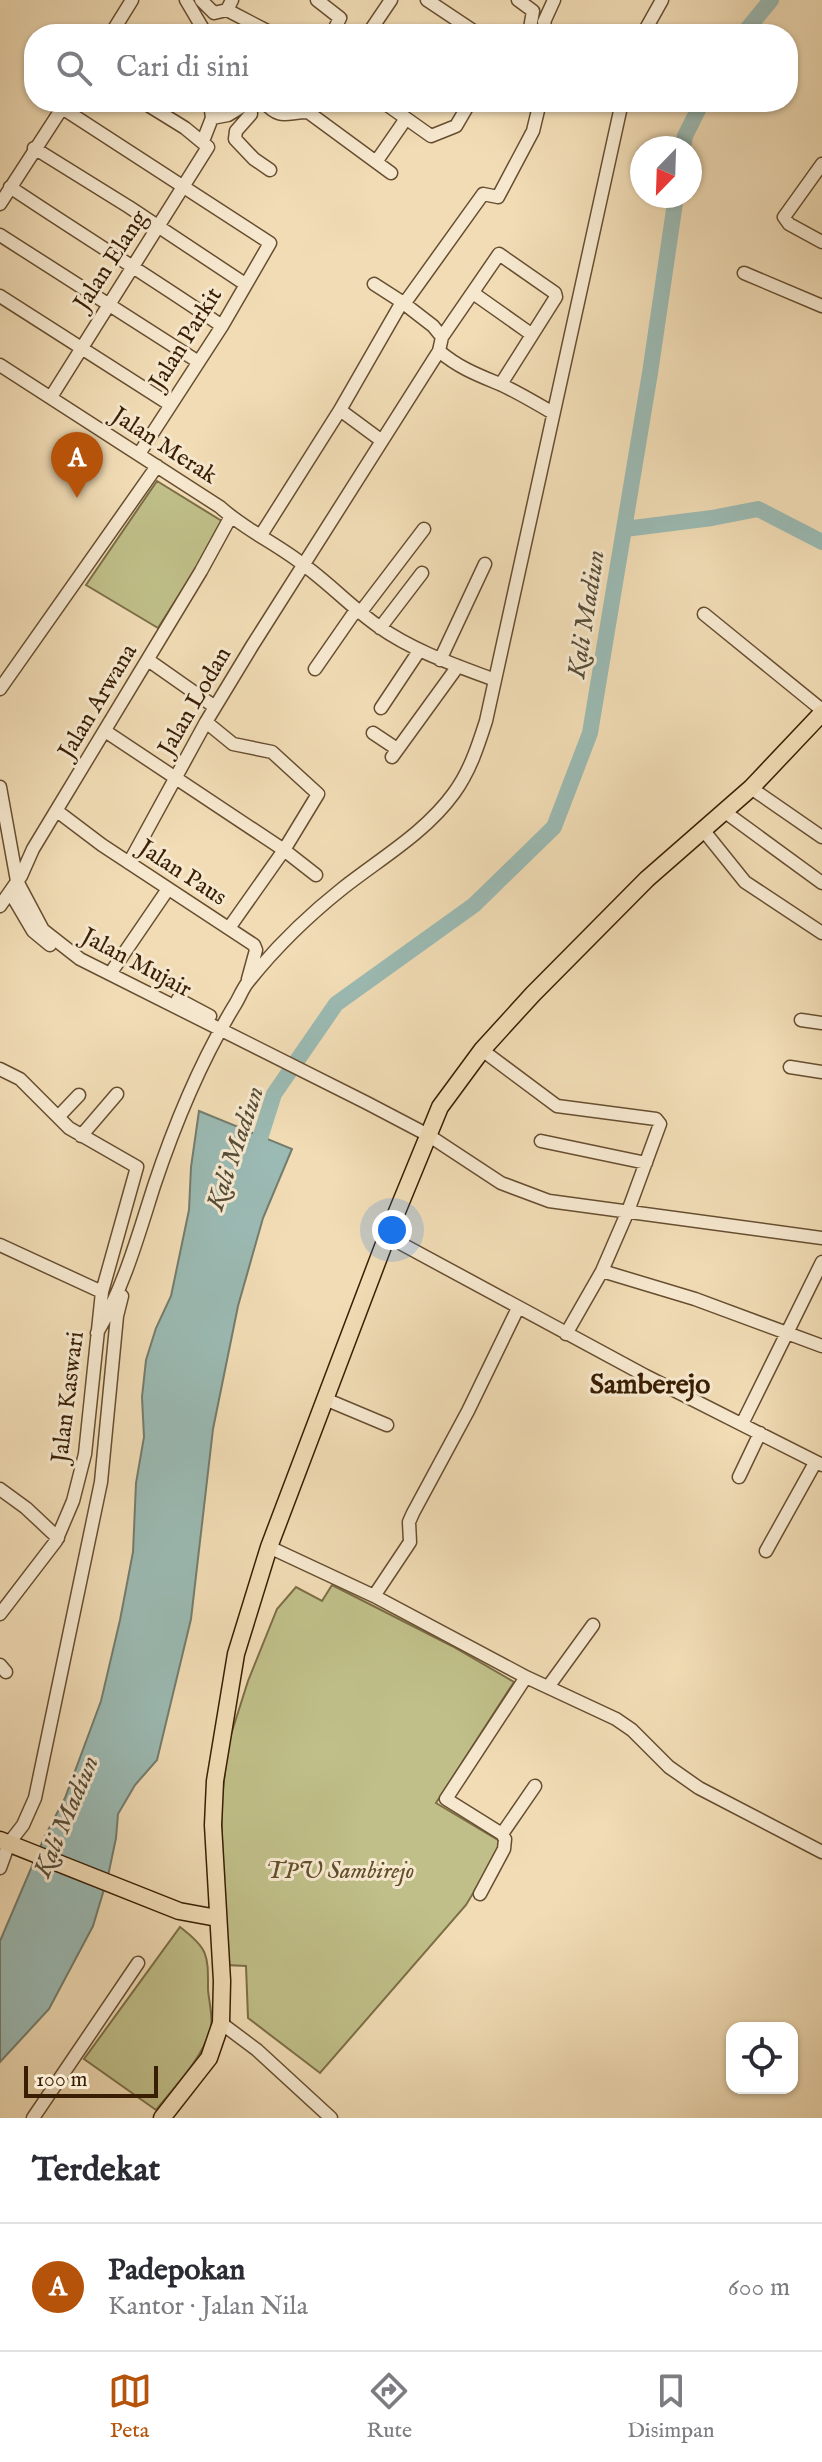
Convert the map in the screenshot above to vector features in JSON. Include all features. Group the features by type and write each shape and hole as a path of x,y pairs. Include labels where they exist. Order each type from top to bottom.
{"main road":[{"path":"162,2118 209,2058 221,2023 213,1825 215,1781 236,1654 269,1547 387,1236 440,1107 482,1050 533,994 647,879 751,788 822,712"},
{"path":"8,1845 179,1911 217,1918"}],"street":[{"path":"119,24 132,0"},
{"path":"186,0 200,24"},
{"path":"201,0 214,13 230,5 258,24"},
{"path":"317,0 340,18 337,24"},
{"path":"375,24 391,0"},
{"path":"427,0 463,24"},
{"path":"518,0 533,11 531,24"},
{"path":"544,24 554,0"},
{"path":"649,24 662,0"},
{"path":"0,204 59,112"},
{"path":"74,112 183,187"},
{"path":"158,112 206,144"},
{"path":"211,112 212,118 232,112"},
{"path":"251,112 236,131 235,139 270,170"},
{"path":"318,112 391,173"},
{"path":"395,112 429,136 436,136 456,126 464,112"},
{"path":"261,535 403,303 483,194 498,197 533,131 538,112"},
{"path":"0,1868 8,1845 23,1825 35,1798 91,1534 104,1454 117,1316 129,1266 167,1149 220,1031 247,982 342,889 419,830 454,792 472,762 486,721 620,112"},
{"name":"Jalan Elang","path":"51,397 183,187 206,144 212,118"},
{"path":"376,162 405,120"},
{"path":"34,148 245,284"},
{"path":"822,164 784,217 789,224 822,242"},
{"path":"10,187 95,244 134,265 222,326"},
{"name":"Jalan Parkit","path":"139,454 270,246 269,241 183,187"},
{"path":"0,235 197,361"},
{"path":"501,384 556,297 555,293 499,254 442,337 439,351 464,370 501,384 553,413"},
{"path":"744,273 821,303"},
{"path":"374,284 433,326 442,337"},
{"path":"473,293 531,334"},
{"path":"0,296 169,404"},
{"name":"Jalan Lodan","path":"129,863 215,707 439,351"},
{"name":"Jalan Merak","path":"0,365 305,565 380,628 419,651 495,680"},
{"path":"340,410 382,441"},
{"path":"0,689 157,466"},
{"name":"Jalan Arwana","path":"0,906 230,518"},
{"path":"315,669 424,529"},
{"path":"440,660 485,564"},
{"path":"380,628 422,573"},
{"path":"704,614 822,712"},
{"path":"381,708 419,651"},
{"path":"148,660 215,707"},
{"path":"373,733 394,753 458,666"},
{"path":"206,722 233,744 272,752 318,794 284,850 229,928"},
{"path":"105,731 284,850 316,875"},
{"name":"Jalan Mujair","path":"0,787 16,883 36,919 60,945 80,959 428,1135 501,1183 517,1190 549,1201 822,1238"},
{"path":"751,788 822,837"},
{"name":"Jalan Paus","path":"57,811 129,863 244,938 256,950 247,982"},
{"path":"725,812 822,883"},
{"path":"704,831 745,882 822,933"},
{"path":"16,883 56,933 82,953 207,1021 78,964 53,947 33,931 16,883"},
{"path":"114,968 168,889"},
{"path":"801,1020 822,1023"},
{"path":"482,1050 557,1106 658,1120 660,1124 602,1271 566,1334"},
{"path":"790,1067 822,1072"},
{"path":"0,1069 20,1079 81,1136 117,1094"},
{"path":"59,1116 79,1095"},
{"name":"Jalan Kaswari","path":"0,1614 58,1538 73,1501 83,1466 102,1292 137,1167 81,1136"},
{"path":"541,1141 646,1163"},
{"path":"387,1236 566,1334 819,1464 766,1551"},
{"path":"0,1245 102,1292"},
{"path":"742,1424 788,1332 817,1285 822,1262"},
{"path":"97,1333 129,1266"},
{"path":"602,1271 695,1299 822,1346"},
{"path":"374,1596 410,1542 409,1522 413,1513 468,1411 518,1308"},
{"path":"325,1399 387,1425"},
{"path":"739,1477 760,1433"},
{"path":"0,1489 58,1538"},
{"path":"269,1547 374,1596 526,1677 624,1724 669,1767 699,1788 822,1852"},
{"path":"548,1687 593,1625"},
{"path":"480,1894 504,1849 505,1839 502,1834 446,1799 526,1677"},
{"path":"502,1834 535,1786"},
{"path":"33,2118 138,1963"},
{"path":"221,2023 257,2050 331,2118"}],"green space":[{"path":"157,481 225,523 158,628 86,585"},
{"name":"TPU Sambirejo","path":"332,1585 452,1646 514,1682 436,1803 503,1843 466,1905 320,2073 248,2018 246,1966 226,1965 221,1807 228,1744 248,1681 277,1609 296,1587 322,1601"},
{"path":"180,1927 197,1941 205,1954 211,2027 196,2060 156,2110 84,2059"}],"water":[{"path":"199,1111 292,1149 263,1218 238,1306 213,1429 191,1619 157,1760 135,1785 118,1814 108,1876 93,1926 49,2009 0,2062 0,1941 44,1838 65,1798 101,1701 120,1620 133,1552 136,1483 144,1437 142,1397 146,1360 171,1296 189,1210"}],"waterway":[{"name":"Kali Madiun","path":"751,24 771,0"},
{"name":"Kali Madiun","path":"685,136 697,112"},
{"name":"Kali Madiun","path":"255,1154 274,1094 336,1004 474,905 554,827 590,733 674,208"},
{"path":"625,529 758,509 822,542"}],"place":[{"name":"Padepokan","path":"77,498"}],"district":[{"name":"Samberejo","path":"650,1383"}]}
